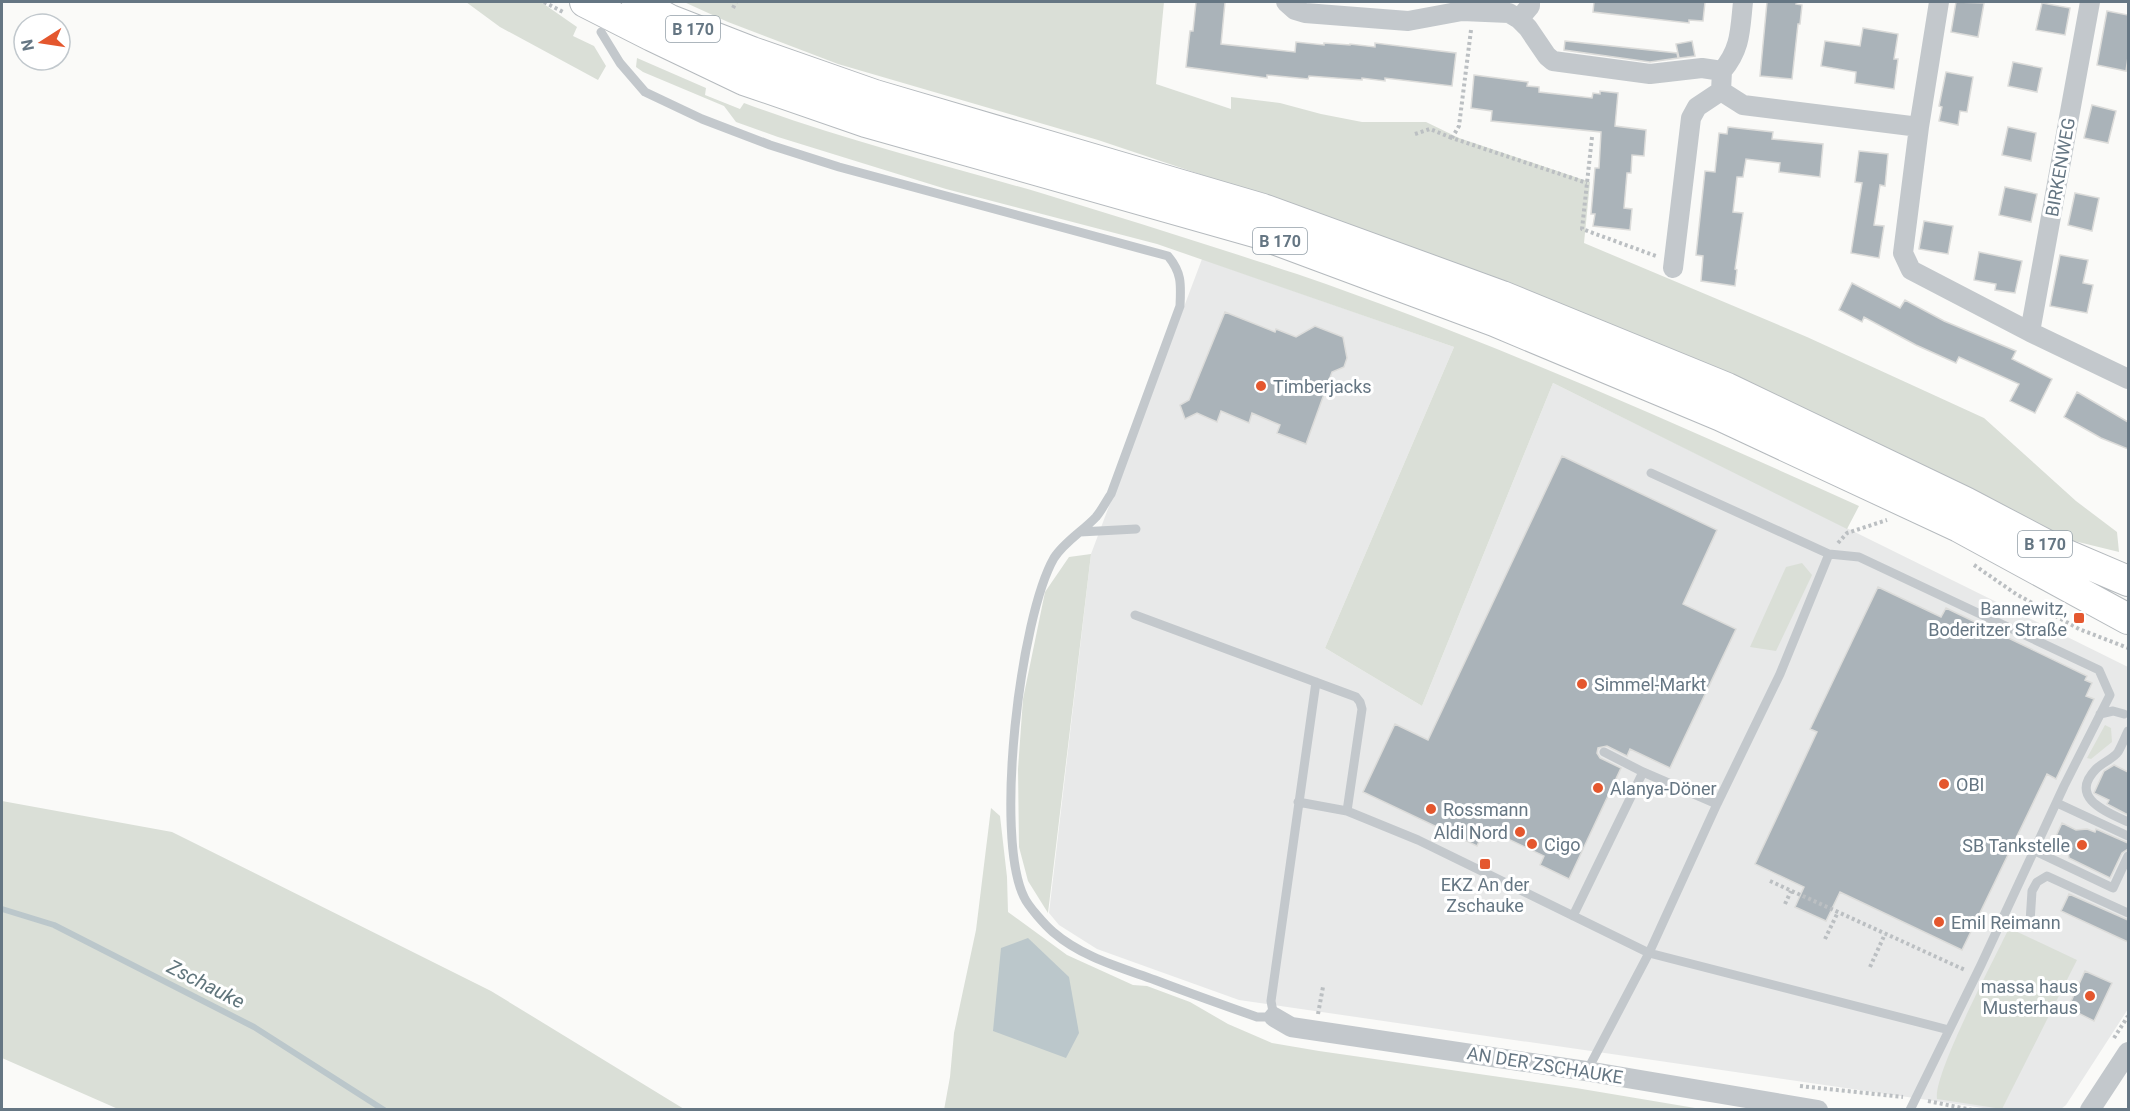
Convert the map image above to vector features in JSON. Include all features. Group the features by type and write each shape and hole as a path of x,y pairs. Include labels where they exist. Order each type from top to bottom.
{"main road":[{"name":"B 170","path":"585,2 744,80 866,122 1255,232 1494,321 1721,416 1937,517 2128,619"},
{"name":"B 170","path":"637,2 670,20 752,52 875,95 1263,209 1502,296 1727,388 1965,502 2060,552 2128,581"}],"street":[{"path":"1286,2 1295,10 1305,13 1408,21 1452,12 1509,13 1519,19 1547,56 1561,64 1650,74 1702,68 1721,81 1743,105 1919,127"},
{"path":"1519,19 1530,6 1530,2"},
{"path":"1673,265 1691,118 1697,107 1721,81 1733,58 1743,2"},
{"path":"1939,2 1919,127 1903,253 1911,270 2030,332 2128,379"},
{"name":"BIRKENWEG","path":"2030,332 2090,2"},
{"name":"AN DER ZSCHAUKE","path":"1274,1017 1291,1027 1587,1071 1818,1110"},
{"path":"2090,1110 2128,1052"}],"lane":[{"path":"601,32 620,63 645,92 702,119 770,145 838,167 1168,256 1177,267 1181,284 1180,306 1111,494 1097,516 1055,556 1036,607 1017,700 1011,827 1015,867 1024,898 1052,931 1086,956 1257,1017 1274,1017 1271,1001 1316,682"},
{"path":"1651,473 1829,554 1859,557 2099,670 2110,695 1910,1110"},
{"path":"1080,532 1136,529"},
{"path":"1587,1071 1649,953 1780,674 1829,554"},
{"path":"1135,615 1356,696 1362,709 1347,811"},
{"path":"2100,714 2113,711 2126,712 2128,729 2117,754 2097,768 2088,780 2087,794 2096,807 2128,822"},
{"path":"1604,752 1643,772 1717,804"},
{"path":"1573,916 1643,772"},
{"path":"1298,802 1347,811 1419,840 1649,953 1949,1030"},
{"path":"2056,803 2128,836"},
{"path":"2035,851 2113,888 2128,856"},
{"path":"2030,922 2032,891 2037,882 2047,876 2128,913"}],"path":[{"path":"544,2 601,32"},
{"path":"733,8 736,2"},
{"path":"1452,138 1459,126 1473,11"},
{"path":"1414,134 1430,129 1587,183"},
{"path":"1592,137 1582,229 1673,265"},
{"path":"1829,554 1847,533 1893,518 1884,513"},
{"path":"1970,562 2016,594 2079,629 2128,648"},
{"path":"1770,880 1976,976"},
{"path":"1785,904 1791,891"},
{"path":"1825,939 1838,912"},
{"path":"1870,967 1885,934"},
{"path":"1930,961 1933,956"},
{"path":"1915,1099 1972,1110"}],"shaded area":[{"path":"466,2 541,2 577,27 573,36 594,46 606,66 598,80 500,27"},
{"path":"684,2 1164,2 1156,84 1231,109 1231,97 1280,103 1362,122 1426,122 1459,138 1590,182 1584,243 1807,337 1984,418 2076,501 2117,532 2119,552 2062,538 1950,478 1755,386 1256,193 1098,140 838,64 728,22"},
{"path":"637,58 706,88 705,95 740,109 744,103 854,140 1041,193 1297,274 1440,326 1581,384 1859,506 1847,529 1553,383 1422,706 1325,648 1454,347 1157,244 946,189 778,137 736,122 724,106 643,72 636,67"},
{"path":"1202,259 1454,347 1325,648 1422,706 1553,383 2128,667 2128,1009 2066,1105 2061,1109 1990,1109 1239,1000 1097,949 1059,925 1049,913 1091,554"},
{"path":"1091,554 1048,913 1028,881 1019,847 1018,769 1023,699 1045,592 1069,557"},
{"path":"1802,563 1812,575 1776,651 1750,647 1786,567"},
{"path":"2105,725 2111,728 2112,742 2091,759 2087,758"},
{"path":"2,801 172,832 491,991 684,1109 118,1109 2,1058"},
{"path":"991,808 1000,816 1007,877 1008,912 1067,955 1133,985 1147,986 1190,1002 1228,1024 1272,1043 1701,1109 944,1110 954,1033 976,930"},
{"path":"2009,928 2077,960 2002,1109 1937,1099 1938,1086 1954,1042"},
{"path":"1028,938 1069,977 1079,1033 1066,1058 993,1031 1001,948"}],"building":[{"path":"1196,2 1225,2 1221,44 1295,52 1296,42 1375,47 1375,43 1456,53 1452,86 1385,78 1385,81 1309,76 1308,79 1267,75 1267,78 1186,67"},
{"path":"1594,2 1705,2 1703,21 1689,20 1689,23 1593,12"},
{"path":"1767,2 1797,2 1796,4 1802,5 1792,79 1760,76"},
{"path":"1956,2 1984,3 1978,37 1951,32"},
{"path":"2042,3 2070,8 2065,35 2036,30"},
{"path":"2107,11 2128,15 2126,71 2097,65"},
{"path":"1863,28 1898,34 1894,59 1898,59 1894,89 1855,83 1856,72 1821,66 1825,41 1860,46"},
{"path":"1565,41 1677,53 1678,58 1650,62 1564,50"},
{"path":"1692,41 1695,56 1679,58 1676,44"},
{"path":"2013,62 2042,68 2037,92 2008,86"},
{"path":"1946,72 1973,77 1967,112 1960,111 1958,125 1939,121 1942,107 1939,106"},
{"path":"1474,75 1528,82 1527,86 1539,87 1539,92 1592,98 1593,93 1600,94 1600,91 1618,93 1615,126 1646,130 1644,156 1632,155 1631,173 1627,173 1624,208 1632,209 1630,230 1593,226 1595,214 1591,214 1595,168 1599,168 1601,132 1491,121 1492,111 1471,108"},
{"path":"2092,105 2116,111 2108,143 2084,138"},
{"path":"1728,127 1773,132 1772,139 1823,144 1820,177 1779,172 1780,163 1746,159 1743,177 1737,177 1733,212 1743,213 1735,269 1737,270 1735,286 1701,281 1703,256 1696,255 1705,171 1715,172 1719,133 1727,134"},
{"path":"2008,127 2036,133 2031,161 2002,155"},
{"path":"1859,151 1888,154 1885,186 1880,185 1874,225 1884,226 1879,258 1851,253 1862,183 1855,182"},
{"path":"2005,187 2037,194 2031,222 1999,215"},
{"path":"2075,193 2099,198 2092,231 2068,225"},
{"path":"1924,221 1953,226 1948,254 1919,249"},
{"path":"1979,252 2022,261 2015,293 1995,290 1996,284 1974,280"},
{"path":"2060,255 2088,260 2083,283 2093,285 2087,313 2050,306"},
{"path":"1852,283 1900,308 1905,300 1944,321 2016,351 2012,359 2052,379 2035,413 2010,401 2019,384 1959,357 1956,363 1864,317 1862,322 1839,310"},
{"name":"Timberjacks","path":"1225,312 1275,332 1276,329 1296,337 1315,326 1343,337 1347,358 1344,367 1332,372 1306,444 1277,433 1280,425 1252,413 1249,423 1221,411 1217,422 1197,413 1185,419 1180,405 1189,400"},
{"path":"2077,392 2128,422 2128,449 2101,438 2064,417"},
{"name":"Simmel-Markt","path":"1562,456 1717,530 1683,604 1736,629 1670,768 1630,749 1627,756 1607,746 1598,748 1597,753 1600,758 1621,768 1569,879 1540,865 1544,856 1485,828 1477,846 1363,792 1395,724 1428,740"},
{"name":"OBI","path":"1878,587 1941,617 1946,608 2087,676 2085,680 2092,683 2086,696 2094,699 2056,779 2047,774 1962,950 1840,892 1826,921 1795,907 1804,887 1755,864 1817,732 1810,729"},
{"path":"2114,765 2128,772 2128,815 2107,804 2109,800 2094,793 2104,771"},
{"path":"2062,823 2076,830 2087,829 2095,832 2096,829 2128,843 2128,849 2122,853 2110,878 2069,858 2068,851 2052,845"},
{"path":"2069,894 2128,920 2128,942 2061,911"},
{"name":"massa haus Musterhaus","path":"2085,971 2112,983 2094,1021 2068,1008"}],"waterway":[{"name":"Zschauke","path":"2,909 54,925 254,1027 384,1110"}],"place":[{"name":"Timberjacks","path":"1261,386"},
{"name":"Bannewitz, Boderitzer Straße","path":"2079,618"},
{"name":"Simmel-Markt","path":"1582,684"},
{"name":"OBI","path":"1944,784"},
{"name":"Alanya-Döner","path":"1598,788"},
{"name":"Rossmann","path":"1431,809"},
{"name":"Aldi Nord","path":"1520,832"},
{"name":"Cigo","path":"1532,844"},
{"name":"SB Tankstelle","path":"2082,845"},
{"name":"EKZ An der Zschauke","path":"1485,864"},
{"name":"Emil Reimann","path":"1939,922"},
{"name":"massa haus Musterhaus","path":"2090,996"}]}
